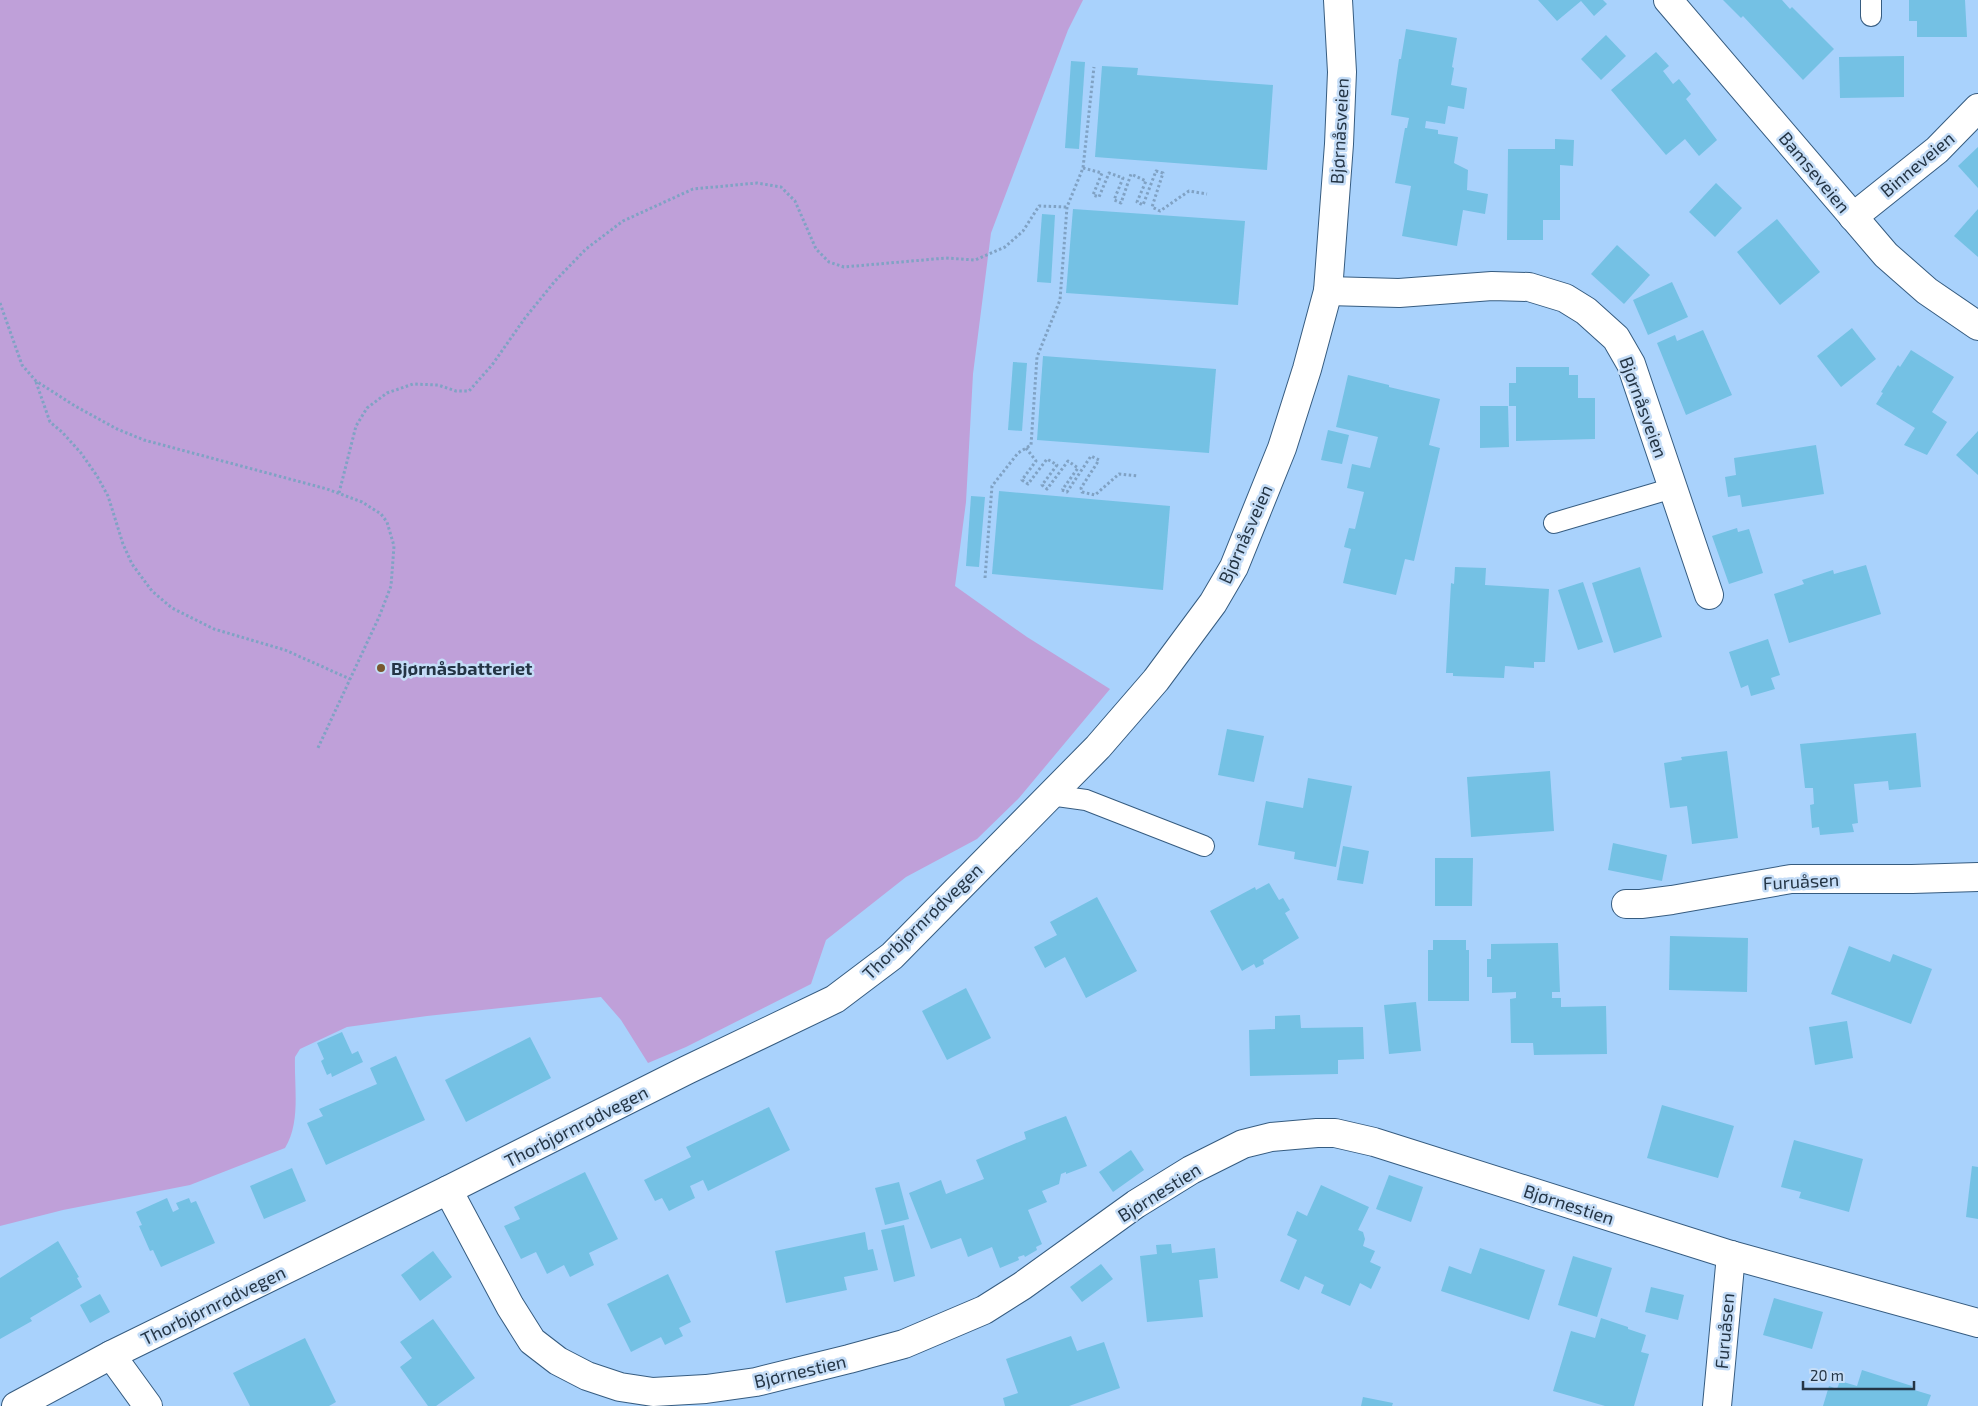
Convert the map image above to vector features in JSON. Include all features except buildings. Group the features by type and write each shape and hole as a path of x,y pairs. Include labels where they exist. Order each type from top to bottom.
{"street":[{"name":"Bjørnåsveien","path":"1079,765 1098,747 1156,680 1213,603 1234,568 1282,448 1307,369 1328,291 1340,135 1342,72 1338,0"},
{"name":"Bamseveien","path":"1668,0 1886,255 1920,285 1978,326"},
{"name":"Binneveien","path":"1853,217 1936,150 1978,108"},
{"name":"Bjørnåsveien","path":"1328,291 1399,293 1492,286 1529,287 1565,298 1586,311 1616,338 1631,364 1709,595"},
{"name":"Thorbjørnrødvegen","path":"16,1406 111,1355 448,1190 678,1074 835,999 892,956 1079,765"},
{"name":"Furuåsen","path":"1626,904 1672,900 1791,879 1978,877"},
{"name":"Bjørnestien","path":"448,1190 510,1306 532,1341 558,1361 587,1376 620,1387 653,1392 706,1389 756,1382 904,1344 984,1310 1022,1286 1136,1204 1191,1170 1243,1144 1271,1137 1335,1133 1374,1142 1731,1255 1978,1323"},
{"name":"Furuåsen","path":"1717,1406 1731,1255"},
{"path":"111,1355 148,1406"}],"lane":[{"path":"1554,523 1673,488"},
{"path":"1050,795 1086,800 1204,846"}],"path":[{"path":"985,578 992,486 1018,453 1031,445 1037,357 1060,300 1067,207 1083,168 1094,68"},
{"path":"1083,168 1102,173 1093,194 1099,197 1109,173 1123,178 1114,200 1122,203 1131,174 1146,181 1137,202 1143,205 1156,171 1163,173 1152,207 1160,211 1189,191 1208,194"},
{"path":"339,493 356,426 367,408 387,393 414,384 438,385 456,391 469,391 492,365 525,318 555,281 586,249 623,221 693,189 757,183 781,187 795,201 816,249 829,262 844,267 946,258 975,260 1005,247 1017,237 1023,231 1038,206 1067,207"},
{"path":"0,303 22,365 36,382 98,420 144,440 339,493 362,502 381,514 387,522 393,539 394,556 386,602 317,750"},
{"path":"36,382 50,422 81,453 97,476 108,496 123,544 132,564 152,591 172,608 214,629 285,650 350,679"},
{"path":"1026,448 1036,461 1022,480 1028,484 1047,459 1057,465 1042,485 1047,489 1068,461 1078,468 1062,490 1067,492 1091,456 1099,460 1081,488 1082,492 1095,495 1119,474 1138,476"}],"shaded area":[{"path":"0,0 1083,0 1068,30 991,233 973,374 966,502 955,586 1027,637 1110,689 1019,798 977,839 906,877 826,940 811,984 686,1047 648,1063 621,1020 601,997 427,1016 347,1027 300,1049 295,1057 295,1116 290,1138 285,1148 190,1185 63,1210 0,1226"}],"place":[{"name":"Bjørnåsbatteriet","path":"381,668"}]}
